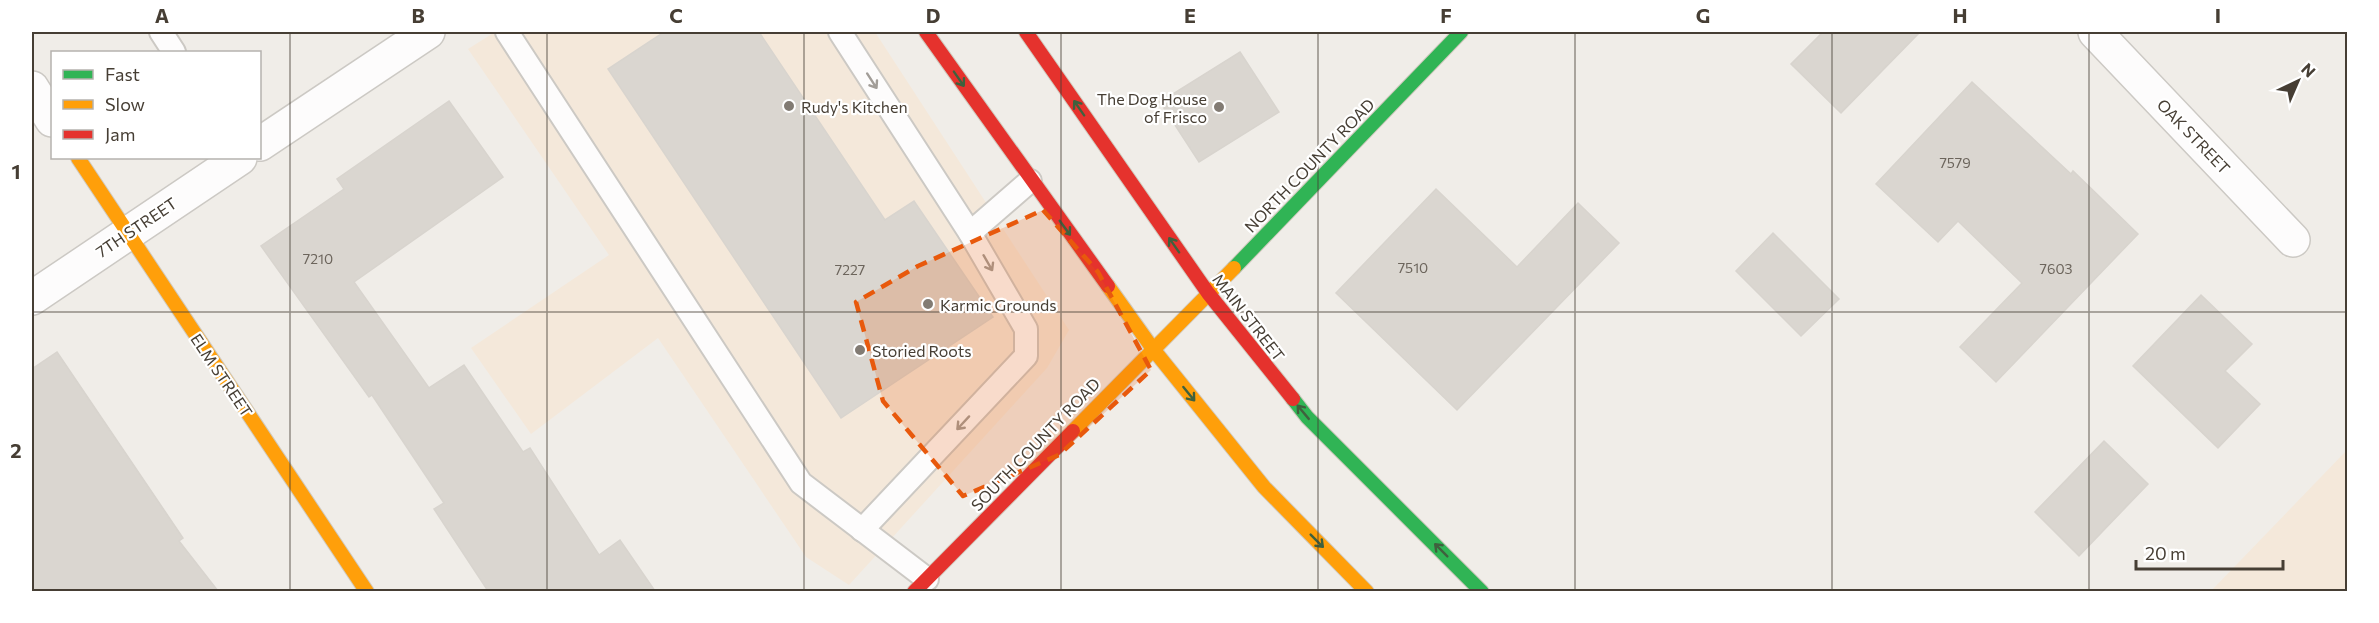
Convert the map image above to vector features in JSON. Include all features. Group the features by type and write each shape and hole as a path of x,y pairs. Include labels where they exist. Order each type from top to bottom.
{"main road":[{"path":"926,32 1030,181 1153,349 1263,487 1367,591"},
{"name":"MAIN STREET","path":"1026,32 1208,293 1307,417 1482,591"},
{"name":"NORTH COUNTY ROAD","path":"1180,321 1461,32"},
{"name":"ELM STREET","path":"79,159 367,591"},
{"name":"SOUTH COUNTY ROAD","path":"921,585 1180,321"}],"street":[{"name":"OAK STREET","path":"2095,32 2293,240"},
{"path":"261,143 424,33"},
{"path":"32,88 51,118"},
{"name":"7TH STREET","path":"32,298 239,159"}],"lane":[{"path":"161,32 173,51"},
{"path":"509,32 801,483 862,530 921,585"},
{"path":"840,32 970,233 1026,329 1026,356 862,530"},
{"path":"970,233 1030,181"}],"highlighted area":[{"path":"1043,210 1098,272 1151,370 1059,455 963,496 883,401 856,302 918,266"}],"shaded area":[{"path":"495,32 875,32 1069,330 1047,368 849,585 806,557 658,338 531,434 471,348 609,255 468,49"},
{"path":"2347,450 2347,591 2211,591"}],"building":[{"path":"664,32 759,32 885,220 914,201 993,317 841,418 608,69"},
{"path":"1823,32 1920,32 1841,113 1791,64"},
{"path":"1240,52 1279,112 1199,162 1160,102"},
{"path":"1972,82 2071,174 2073,171 2138,234 1996,382 1960,347 2022,283 1958,221 1938,242 1876,184"},
{"path":"449,101 503,177 354,282 429,388 464,365 523,452 530,448 599,555 620,540 655,591 488,591 434,509 444,503 372,395 369,397 261,246 344,189 337,179"},
{"path":"1436,189 1517,267 1578,203 1619,243 1457,410 1336,293"},
{"path":"1773,233 1839,299 1801,336 1736,271"},
{"path":"2201,295 2252,344 2225,371 2260,404 2218,448 2133,366"},
{"path":"57,352 183,538 179,541 218,591 32,591 32,369"},
{"path":"2104,441 2148,484 2079,556 2035,512"}],"traffic: fast":[{"path":"1234,268 1461,32"},
{"path":"1293,399 1307,417 1482,592"}],"traffic: slow":[{"path":"79,159 367,592"},
{"path":"1073,431 1234,268"},
{"path":"1108,286 1153,349 1264,487 1367,592"}],"traffic: jam":[{"path":"926,32 1108,286"},
{"path":"1026,32 1208,293 1293,399"},
{"path":"914,592 1073,431"}],"place":[{"name":"Rudy's Kitchen","path":"789,106"},
{"name":"The Dog House of Frisco","path":"1219,107"},
{"name":"Karmic Grounds","path":"928,304"},
{"name":"Storied Roots","path":"860,350"}]}
